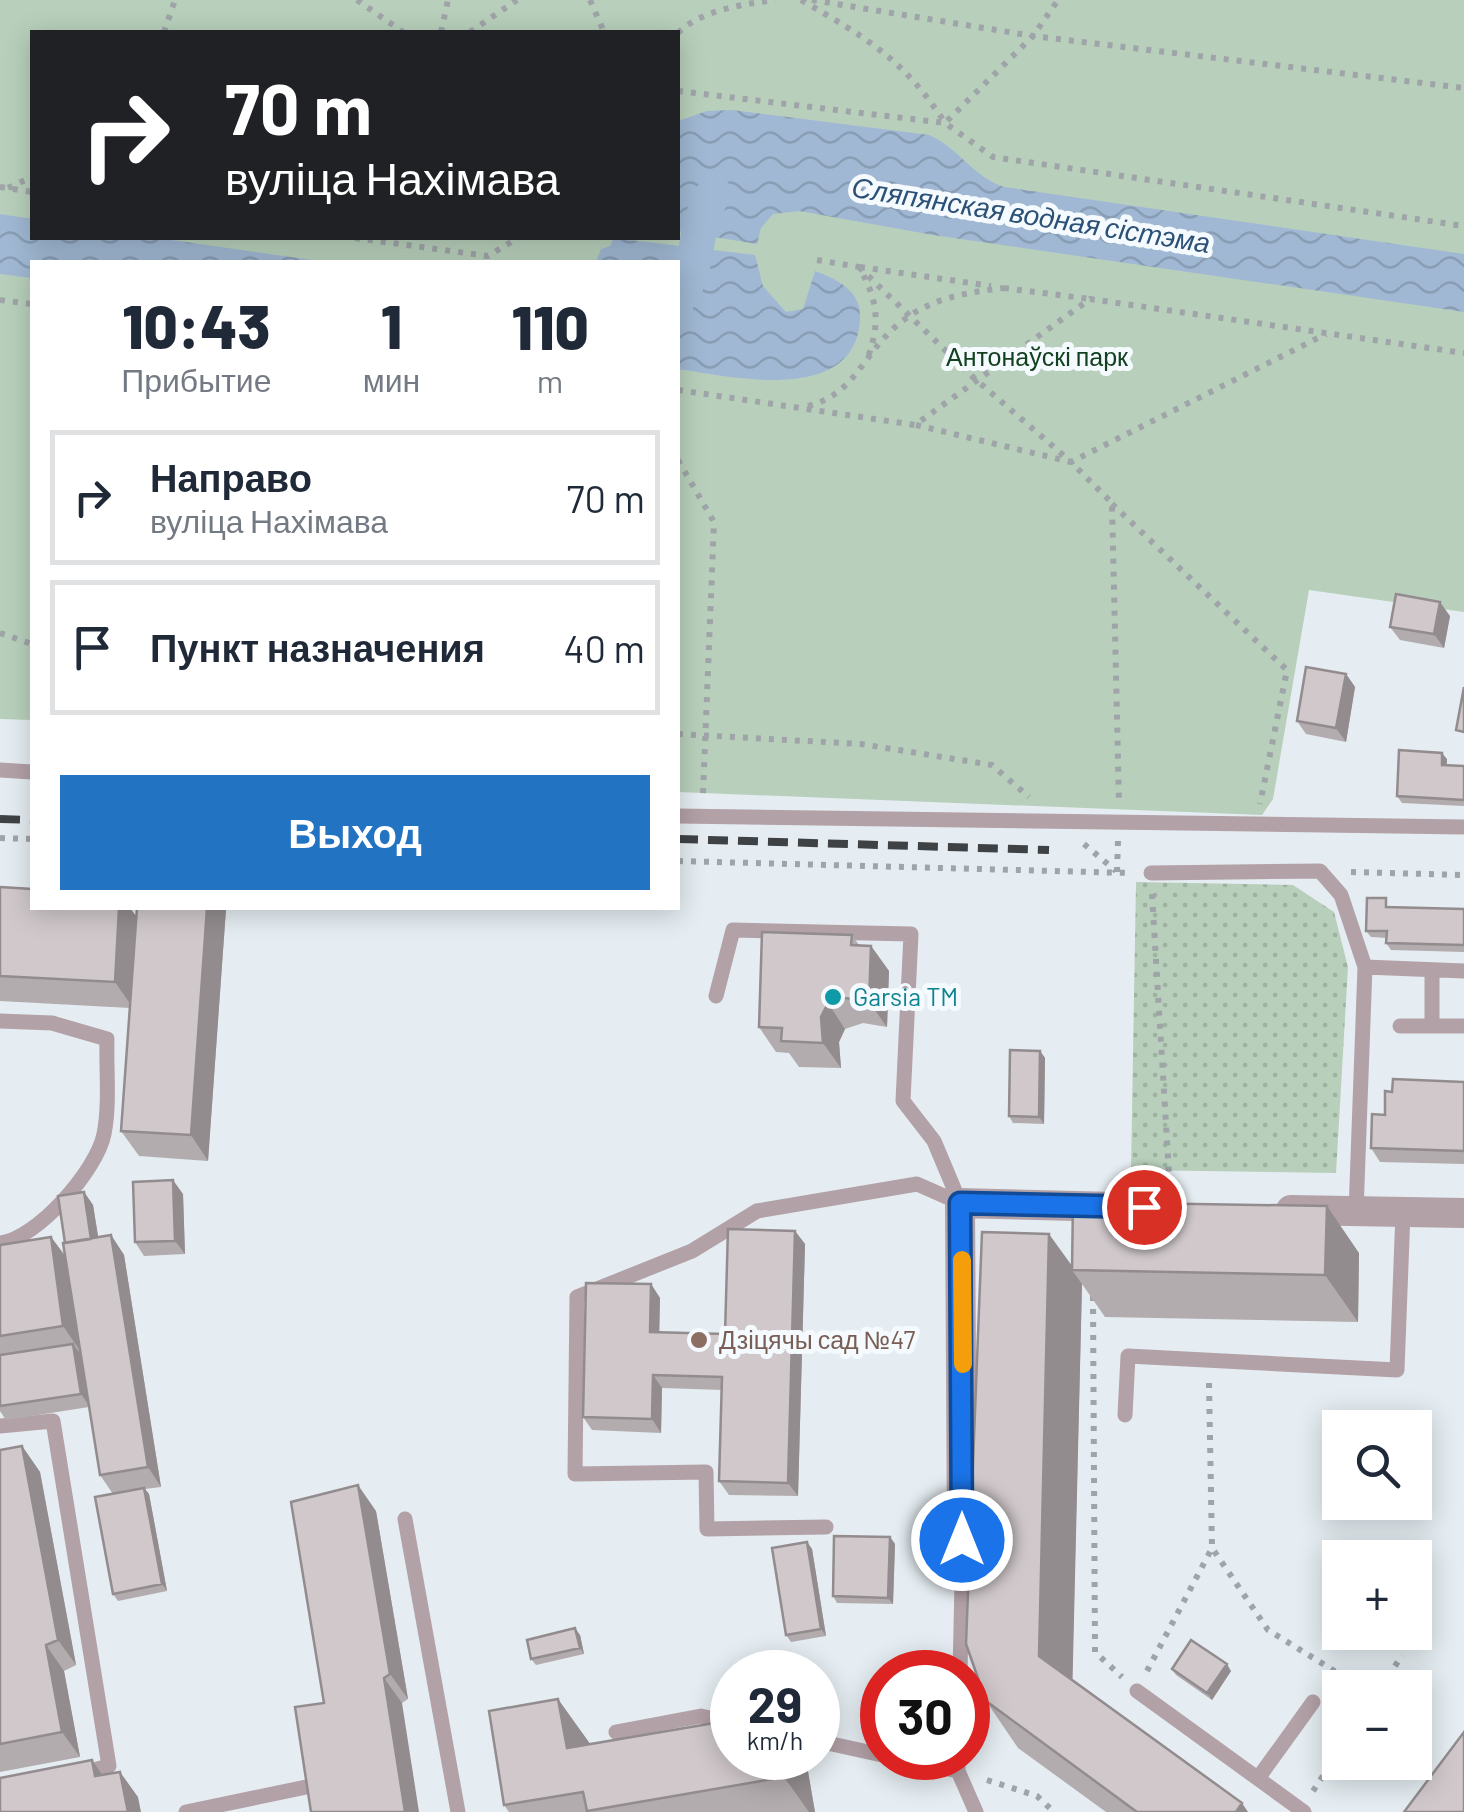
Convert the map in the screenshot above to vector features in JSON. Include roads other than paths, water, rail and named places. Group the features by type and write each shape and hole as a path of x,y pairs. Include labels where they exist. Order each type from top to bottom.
{"street":[{"path":"962,1540 960,1203 1171,1208"},
{"path":"1264,1210 1464,1212"}],"lane":[{"path":"0,770 30,772"},
{"path":"680,816 1464,827"},
{"path":"1151,873 1320,872 1341,895 1365,967 1356,1212"},
{"path":"716,996 733,930 911,934 903,1101 934,1141 960,1203"},
{"path":"1365,967 1464,971"},
{"path":"1432,970 1432,1026"},
{"path":"0,1021 52,1023 107,1039 104,1135 83,1178 47,1216 10,1242 0,1243"},
{"path":"1400,1026 1464,1026"},
{"path":"826,1527 707,1529 706,1472 575,1474 578,1297 692,1251 757,1211 917,1184 960,1203"},
{"path":"1125,1415 1128,1356 1396,1370 1403,1212"},
{"path":"0,1426 54,1421 109,1766 73,1775"},
{"path":"404,1519 458,1812"},
{"path":"960,1650 962,1583"},
{"path":"1136,1691 1303,1810"},
{"path":"1258,1777 1313,1702"},
{"path":"616,1732 701,1716 710,1718"},
{"path":"964,1780 976,1812"},
{"path":"186,1812 320,1784"}],"water":[{"path":"732,110 929,135 1004,187 1464,254 1464,312 933,235 799,211 773,214 761,228 757,244 680,231 680,120 707,111"},
{"path":"0,214 30,219 30,240 171,240 312,260 30,260 30,278 0,274"},
{"path":"613,240 631,240 755,255 763,286 786,312 803,309 815,271 823,274 846,287 856,300 860,317 854,345 838,364 816,375 788,379 759,380 680,369 680,260 597,260 601,249"}],"waterway":[{"name":"Сляпянская водная сістэма","path":"680,296 690,274 702,219 714,193"}],"railway":[{"path":"0,819 30,820"},
{"path":"680,839 1049,850"}],"place":[{"name":"Garsia TM","path":"833,997"},
{"name":"Дзіцячы сад №47","path":"699,1340"}],"park label":[{"name":"Антонаўскі парк","path":"1037,357"}]}
